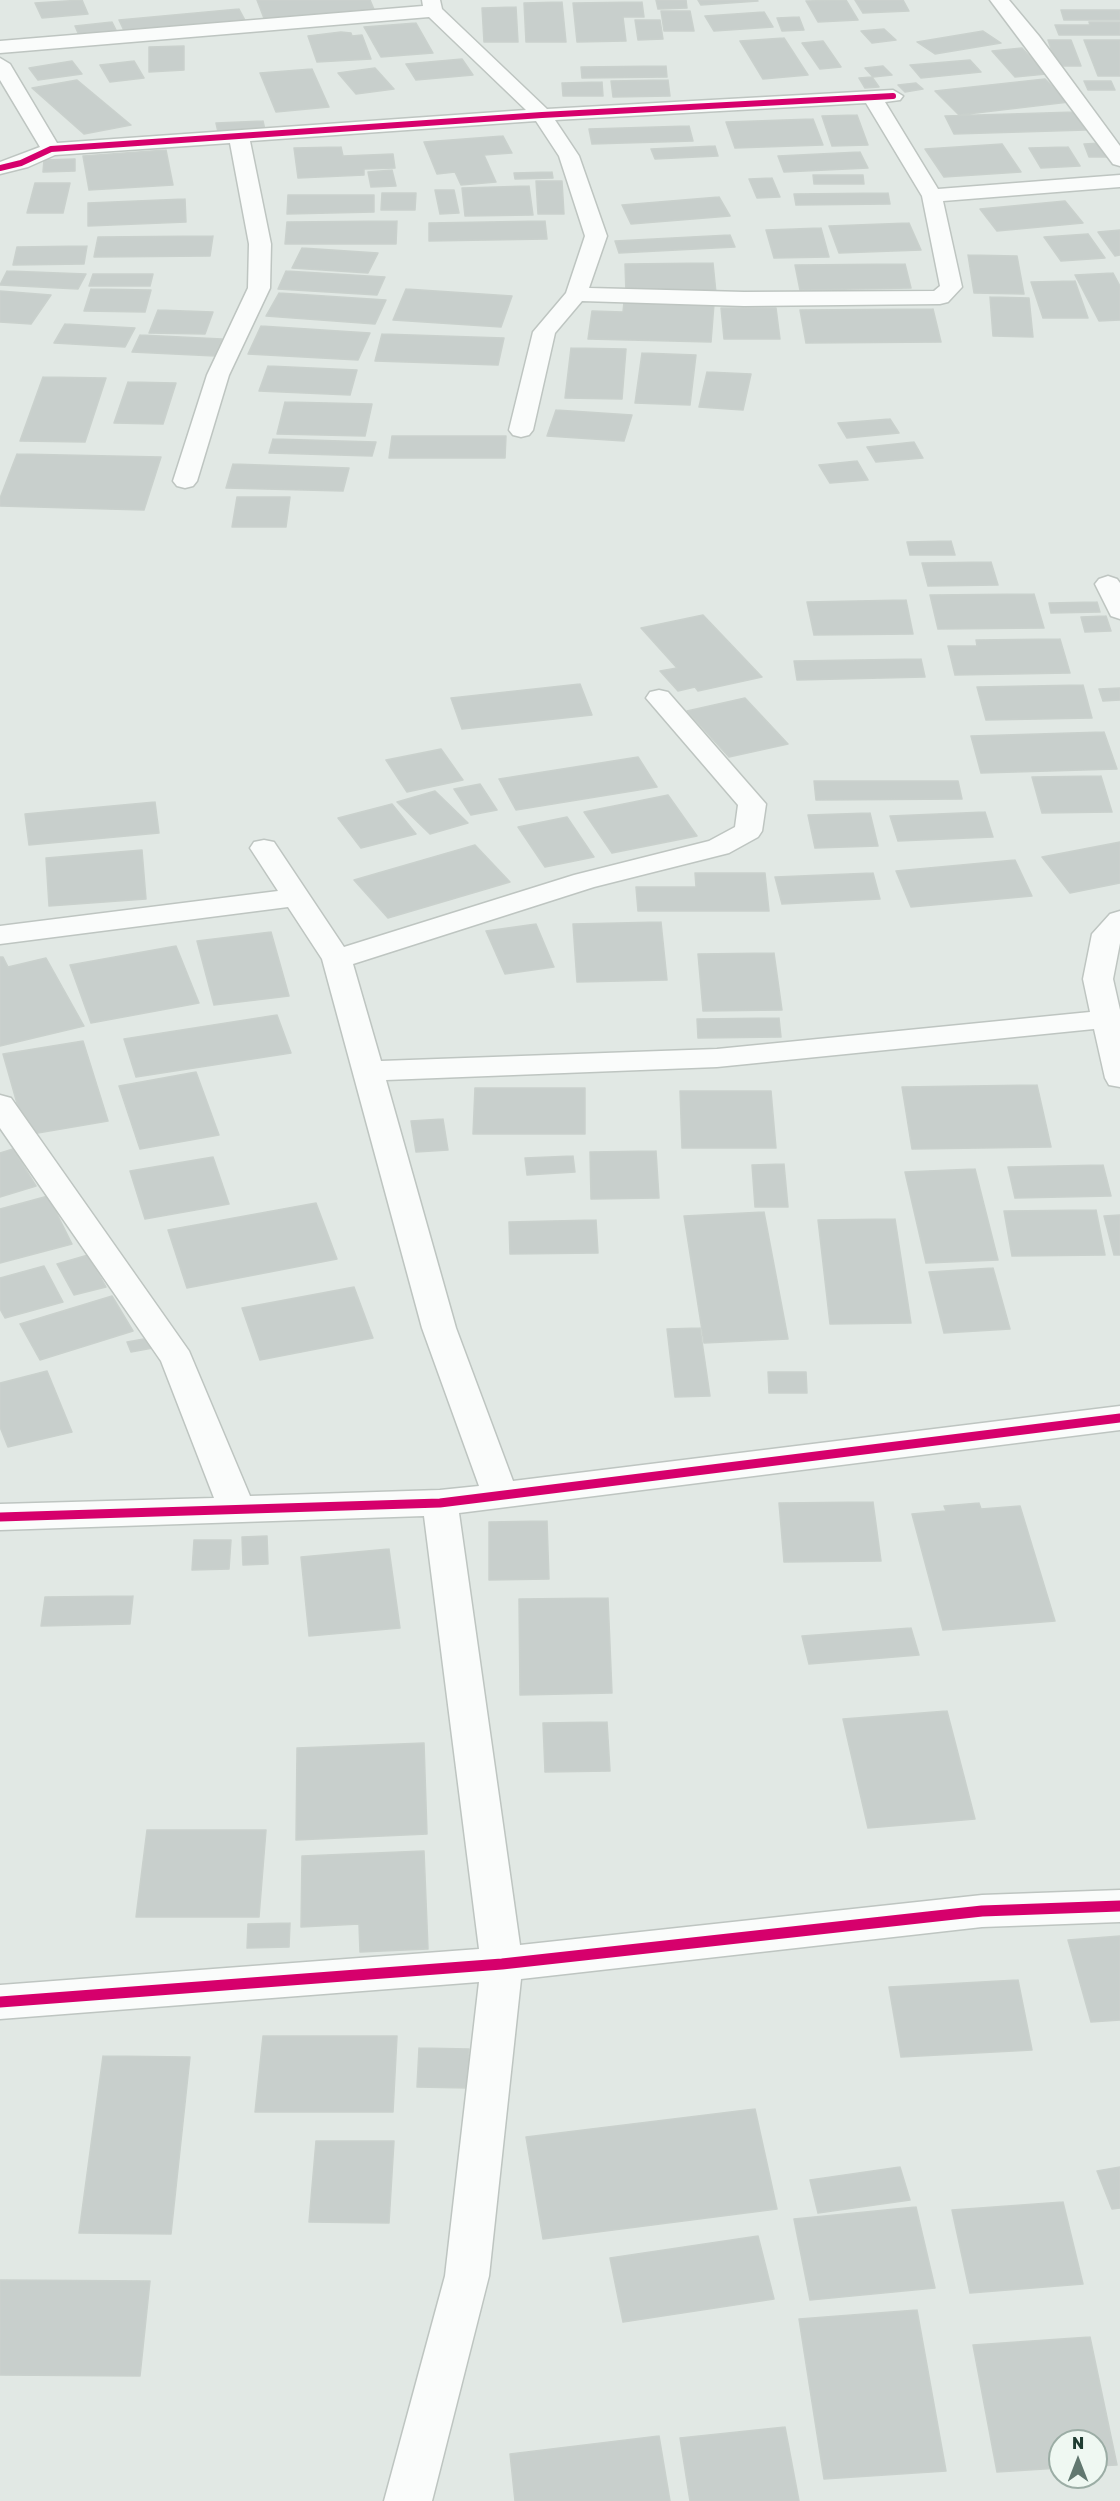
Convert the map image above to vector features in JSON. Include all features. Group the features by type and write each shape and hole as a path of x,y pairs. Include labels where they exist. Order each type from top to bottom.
{"street":[{"path":"999,0 1032,40 1120,160"},
{"path":"0,47 432,5 542,115 569,156 596,236 576,294 544,332 521,430"},
{"path":"0,64 51,149"},
{"path":"0,168 21,163 51,149 542,115 883,97 932,196 951,287 940,297 905,299 744,299 576,294"},
{"path":"185,481 218,375 259,288 260,244 239,136"},
{"path":"932,196 1120,181"},
{"path":"1108,584 1120,611"},
{"path":"337,958 584,880 719,847 748,831 752,804 659,698"},
{"path":"264,848 337,958 440,1328 501,1496"},
{"path":"0,935 297,897"},
{"path":"1120,920 1107,934 1098,979 1120,1078"},
{"path":"370,1071 717,1058 1107,1019"},
{"path":"0,1105 177,1359 237,1510"},
{"path":"0,1517 440,1503 1120,1418"},
{"path":"408,2501 467,2276 502,1964 440,1503"},
{"path":"0,2002 502,1964 982,1911 1120,1906"}],"building":[{"path":"82,0 88,14 42,18 35,3"},
{"path":"257,0 370,0 376,14 265,21"},
{"path":"656,0 686,0 687,8 658,9"},
{"path":"698,0 757,0 758,1 701,5"},
{"path":"846,0 858,20 818,22 806,1"},
{"path":"855,0 903,0 909,11 863,13"},
{"path":"562,2 566,42 526,42 524,3"},
{"path":"642,2 644,17 623,17 626,41 577,42 573,3"},
{"path":"516,7 518,42 484,42 482,8"},
{"path":"239,9 247,24 126,35 119,20"},
{"path":"1061,10 1120,10 1120,20 1064,20"},
{"path":"661,11 690,11 694,31 664,31"},
{"path":"764,12 773,27 714,31 705,16"},
{"path":"799,17 804,30 782,31 777,18"},
{"path":"635,20 660,20 663,39 638,40"},
{"path":"112,22 119,36 81,40 75,26"},
{"path":"1089,22 1120,22 1120,35 1059,35 1055,25 1090,25"},
{"path":"416,23 433,53 381,57 364,27"},
{"path":"884,29 896,40 872,43 861,31"},
{"path":"983,31 1001,43 935,54 917,42"},
{"path":"351,33 352,36 362,35 371,59 317,62 308,36"},
{"path":"784,38 808,75 763,79 740,41"},
{"path":"1048,40 1071,40 1081,66 1057,66"},
{"path":"1084,40 1120,40 1120,76 1098,76"},
{"path":"823,41 841,67 820,69 802,43"},
{"path":"184,46 184,70 149,72 149,47"},
{"path":"1022,48 1046,74 1015,77 992,51"},
{"path":"462,59 473,75 416,80 406,64"},
{"path":"970,60 981,72 921,78 910,65"},
{"path":"72,61 82,74 38,80 29,68"},
{"path":"134,61 144,78 110,82 100,65"},
{"path":"666,66 667,77 582,78 581,67"},
{"path":"883,66 892,75 873,77 865,68"},
{"path":"375,68 394,89 356,94 338,73"},
{"path":"312,69 329,107 276,112 260,73"},
{"path":"872,77 879,87 865,88 859,78"},
{"path":"1045,79 1069,102 959,115 935,91"},
{"path":"77,80 131,125 84,134 32,88"},
{"path":"668,80 670,96 613,97 611,81"},
{"path":"1084,81 1111,81 1115,90 1088,90"},
{"path":"602,82 603,96 563,96 562,83"},
{"path":"916,83 923,89 905,92 898,85"},
{"path":"1076,112 1086,130 954,134 945,116"},
{"path":"857,115 868,145 832,146 822,116"},
{"path":"813,119 823,145 735,148 726,122"},
{"path":"263,121 265,130 218,132 216,123"},
{"path":"689,126 693,141 592,144 589,129"},
{"path":"503,136 512,153 484,155 496,182 461,185 455,172 437,174 424,142"},
{"path":"1102,143 1107,157 1089,157 1084,144"},
{"path":"1002,144 1021,172 944,177 925,149"},
{"path":"715,146 718,156 655,159 651,149"},
{"path":"341,147 343,156 393,154 395,168 364,169 364,175 298,178 294,148"},
{"path":"1068,147 1080,166 1041,168 1029,148"},
{"path":"166,150 173,185 89,190 83,156"},
{"path":"860,152 868,168 784,172 778,156"},
{"path":"75,159 75,171 43,172 44,160"},
{"path":"392,170 396,186 371,187 368,172"},
{"path":"552,172 553,178 515,179 514,173"},
{"path":"813,175 863,175 864,184 814,184"},
{"path":"772,178 780,197 757,198 749,179"},
{"path":"536,181 562,181 564,214 538,214"},
{"path":"35,183 70,183 63,213 27,213"},
{"path":"529,186 533,215 465,216 462,188"},
{"path":"435,190 454,190 459,213 440,214"},
{"path":"382,193 416,193 415,210 381,210"},
{"path":"888,193 890,204 796,205 794,194"},
{"path":"288,195 374,195 374,212 287,214"},
{"path":"719,197 730,216 631,224 622,205"},
{"path":"185,199 186,222 88,226 88,203"},
{"path":"1065,201 1083,223 997,231 980,209"},
{"path":"397,221 396,244 285,244 287,222"},
{"path":"545,221 547,239 429,241 429,223"},
{"path":"909,223 921,250 839,253 829,226"},
{"path":"821,228 829,257 774,258 766,230"},
{"path":"1120,230 1120,255 1115,256 1098,232"},
{"path":"1088,234 1105,258 1061,261 1044,237"},
{"path":"730,235 735,247 619,253 615,241"},
{"path":"213,236 210,256 94,257 98,237"},
{"path":"87,246 84,264 13,265 17,247"},
{"path":"302,248 378,253 368,273 292,268"},
{"path":"968,255 1017,256 1024,294 974,293"},
{"path":"713,263 716,293 626,293 625,264"},
{"path":"905,264 911,288 800,290 795,265"},
{"path":"7,271 86,274 78,289 0,285"},
{"path":"286,271 385,277 377,295 278,289"},
{"path":"1113,273 1120,286 1120,320 1099,321 1075,275"},
{"path":"93,274 153,274 150,286 89,286"},
{"path":"1075,281 1088,318 1043,318 1031,282"},
{"path":"91,289 151,290 145,312 84,311"},
{"path":"406,289 512,296 501,327 393,320"},
{"path":"0,291 51,295 31,324 0,322"},
{"path":"279,293 386,300 375,324 266,316"},
{"path":"990,297 1029,298 1033,337 993,336"},
{"path":"624,302 714,304 711,342 588,339 592,311 623,312"},
{"path":"721,308 776,308 780,339 724,339"},
{"path":"933,309 941,342 806,343 800,310"},
{"path":"158,310 213,312 205,334 149,333"},
{"path":"65,324 135,328 125,347 54,343"},
{"path":"261,326 370,333 358,360 248,354"},
{"path":"382,334 504,338 498,365 375,361"},
{"path":"140,335 222,339 215,356 132,352"},
{"path":"571,348 626,349 622,399 565,398"},
{"path":"642,353 696,355 690,405 635,403"},
{"path":"268,366 357,370 350,395 259,391"},
{"path":"707,372 751,374 743,410 699,407"},
{"path":"43,377 106,378 85,442 20,441"},
{"path":"128,382 176,383 163,424 114,423"},
{"path":"285,402 372,404 365,436 277,434"},
{"path":"556,410 632,415 624,441 547,436"},
{"path":"890,419 899,433 847,438 838,423"},
{"path":"392,436 506,436 505,458 389,458"},
{"path":"273,439 376,442 372,456 269,453"},
{"path":"914,442 923,458 876,462 867,447"},
{"path":"17,454 161,457 144,510 0,506 0,498"},
{"path":"857,461 868,480 830,483 819,465"},
{"path":"233,464 349,468 343,491 226,488"},
{"path":"237,497 290,497 286,527 232,527"},
{"path":"951,541 955,555 910,555 907,542"},
{"path":"991,562 998,585 928,586 922,563"},
{"path":"1034,594 1044,628 938,629 930,595"},
{"path":"906,600 913,634 814,635 807,602"},
{"path":"1097,602 1100,612 1051,613 1049,603"},
{"path":"703,615 762,677 698,691 695,687 678,691 660,671 677,668 641,628"},
{"path":"1106,616 1111,631 1085,632 1081,617"},
{"path":"1060,639 1070,673 955,675 948,646 977,646 976,640"},
{"path":"921,659 925,677 797,680 794,661"},
{"path":"580,684 592,715 462,729 451,698"},
{"path":"1083,685 1092,718 986,720 977,687"},
{"path":"1120,688 1120,700 1103,701 1099,689"},
{"path":"745,698 788,744 729,757 687,711"},
{"path":"1104,732 1117,769 981,773 971,736"},
{"path":"441,749 463,780 407,792 386,760"},
{"path":"638,757 657,787 516,810 499,779"},
{"path":"1101,776 1112,812 1042,813 1032,777"},
{"path":"814,781 958,781 962,799 816,800"},
{"path":"480,784 497,810 471,815 454,789"},
{"path":"435,791 468,823 430,834 397,802"},
{"path":"668,795 697,836 612,853 584,812"},
{"path":"155,802 159,833 29,845 25,814"},
{"path":"392,804 416,834 361,848 338,818"},
{"path":"985,812 993,837 898,841 890,816"},
{"path":"870,813 878,846 815,848 808,815"},
{"path":"567,817 594,857 545,867 518,827"},
{"path":"1120,842 1120,883 1070,893 1042,857"},
{"path":"475,845 510,882 388,918 354,880"},
{"path":"142,850 146,899 49,906 46,858"},
{"path":"1015,860 1032,896 911,907 896,871"},
{"path":"695,873 765,873 769,911 638,911 636,887 696,887"},
{"path":"873,873 880,899 782,904 775,877"},
{"path":"661,922 667,980 577,982 573,924"},
{"path":"536,924 554,967 505,974 486,931"},
{"path":"271,932 289,996 214,1005 197,941"},
{"path":"176,946 199,1003 91,1023 70,965"},
{"path":"774,953 782,1010 703,1011 698,954"},
{"path":"0,957 3,957 8,967 46,958 84,1026 0,1046"},
{"path":"277,1015 291,1053 136,1077 124,1039"},
{"path":"779,1018 781,1037 698,1038 697,1019"},
{"path":"83,1041 108,1121 26,1135 3,1054"},
{"path":"196,1072 219,1135 140,1149 119,1086"},
{"path":"1037,1085 1051,1147 912,1149 902,1087"},
{"path":"475,1088 585,1088 585,1134 473,1134"},
{"path":"680,1091 771,1091 776,1148 682,1148"},
{"path":"443,1119 448,1150 416,1152 411,1121"},
{"path":"13,1149 36,1186 0,1197 0,1153"},
{"path":"656,1151 659,1198 591,1199 590,1152"},
{"path":"573,1156 575,1172 527,1175 525,1158"},
{"path":"213,1157 229,1204 145,1219 130,1171"},
{"path":"784,1164 788,1207 755,1207 752,1165"},
{"path":"1103,1165 1111,1196 1015,1198 1008,1167"},
{"path":"975,1169 998,1260 926,1263 905,1172"},
{"path":"48,1196 72,1244 0,1263 0,1209"},
{"path":"316,1203 337,1259 187,1288 168,1230"},
{"path":"1096,1210 1105,1255 1012,1256 1004,1211"},
{"path":"764,1212 788,1339 704,1343 684,1216"},
{"path":"1120,1215 1120,1255 1114,1255 1104,1216"},
{"path":"895,1219 911,1323 830,1324 818,1220"},
{"path":"596,1220 598,1253 510,1254 509,1222"},
{"path":"88,1255 106,1287 74,1295 57,1264"},
{"path":"44,1266 63,1302 5,1318 0,1309 0,1278"},
{"path":"993,1268 1010,1329 944,1333 929,1272"},
{"path":"354,1287 373,1338 260,1360 242,1308"},
{"path":"112,1296 133,1331 40,1360 20,1324"},
{"path":"700,1328 710,1396 675,1397 667,1329"},
{"path":"155,1337 158,1347 131,1352 127,1342"},
{"path":"47,1371 72,1432 8,1447 0,1427 0,1383"},
{"path":"768,1372 806,1372 807,1393 769,1393"},
{"path":"873,1502 881,1561 784,1562 779,1503"},
{"path":"979,1503 981,1509 1020,1506 1055,1621 943,1630 912,1514 946,1511 944,1506"},
{"path":"547,1521 549,1579 489,1580 489,1522"},
{"path":"267,1536 268,1564 243,1565 242,1537"},
{"path":"194,1540 231,1540 229,1569 192,1570"},
{"path":"389,1549 400,1628 309,1636 301,1557"},
{"path":"133,1596 130,1624 41,1626 45,1597"},
{"path":"608,1598 612,1693 520,1695 519,1599"},
{"path":"911,1628 919,1655 809,1664 802,1636"},
{"path":"947,1711 975,1819 868,1828 843,1719"},
{"path":"607,1722 610,1771 545,1772 543,1723"},
{"path":"424,1743 427,1834 296,1840 297,1748"},
{"path":"147,1830 266,1830 259,1917 136,1917"},
{"path":"424,1851 428,1949 360,1952 359,1924 301,1927 302,1856"},
{"path":"290,1923 289,1947 247,1948 248,1924"},
{"path":"1120,1936 1120,2020 1091,2022 1068,1940"},
{"path":"1018,1980 1032,2050 901,2057 889,1987"},
{"path":"263,2036 397,2036 393,2112 255,2112"},
{"path":"419,2048 469,2049 468,2088 417,2087"},
{"path":"103,2056 190,2057 171,2234 79,2233"},
{"path":"755,2109 777,2209 543,2239 526,2137"},
{"path":"316,2141 394,2141 389,2223 309,2222"},
{"path":"900,2167 910,2200 818,2213 810,2180"},
{"path":"1120,2167 1120,2208 1112,2209 1097,2171"},
{"path":"1063,2202 1083,2284 970,2293 952,2210"},
{"path":"916,2207 935,2288 810,2300 794,2219"},
{"path":"758,2236 774,2299 623,2322 610,2258"},
{"path":"0,2280 150,2281 140,2376 0,2375"},
{"path":"917,2310 946,2471 824,2479 799,2319"},
{"path":"1090,2337 1117,2465 1108,2465 1108,2429 1048,2429 1048,2469 997,2472 973,2345"},
{"path":"785,2427 799,2501 690,2501 680,2438"},
{"path":"659,2436 670,2501 515,2501 510,2454"}],"cycle path":[{"path":"0,168 21,163 51,149 542,115 893,96"},
{"path":"0,1517 440,1503 1120,1418"},
{"path":"0,2002 502,1964 982,1911 1120,1906"}]}
